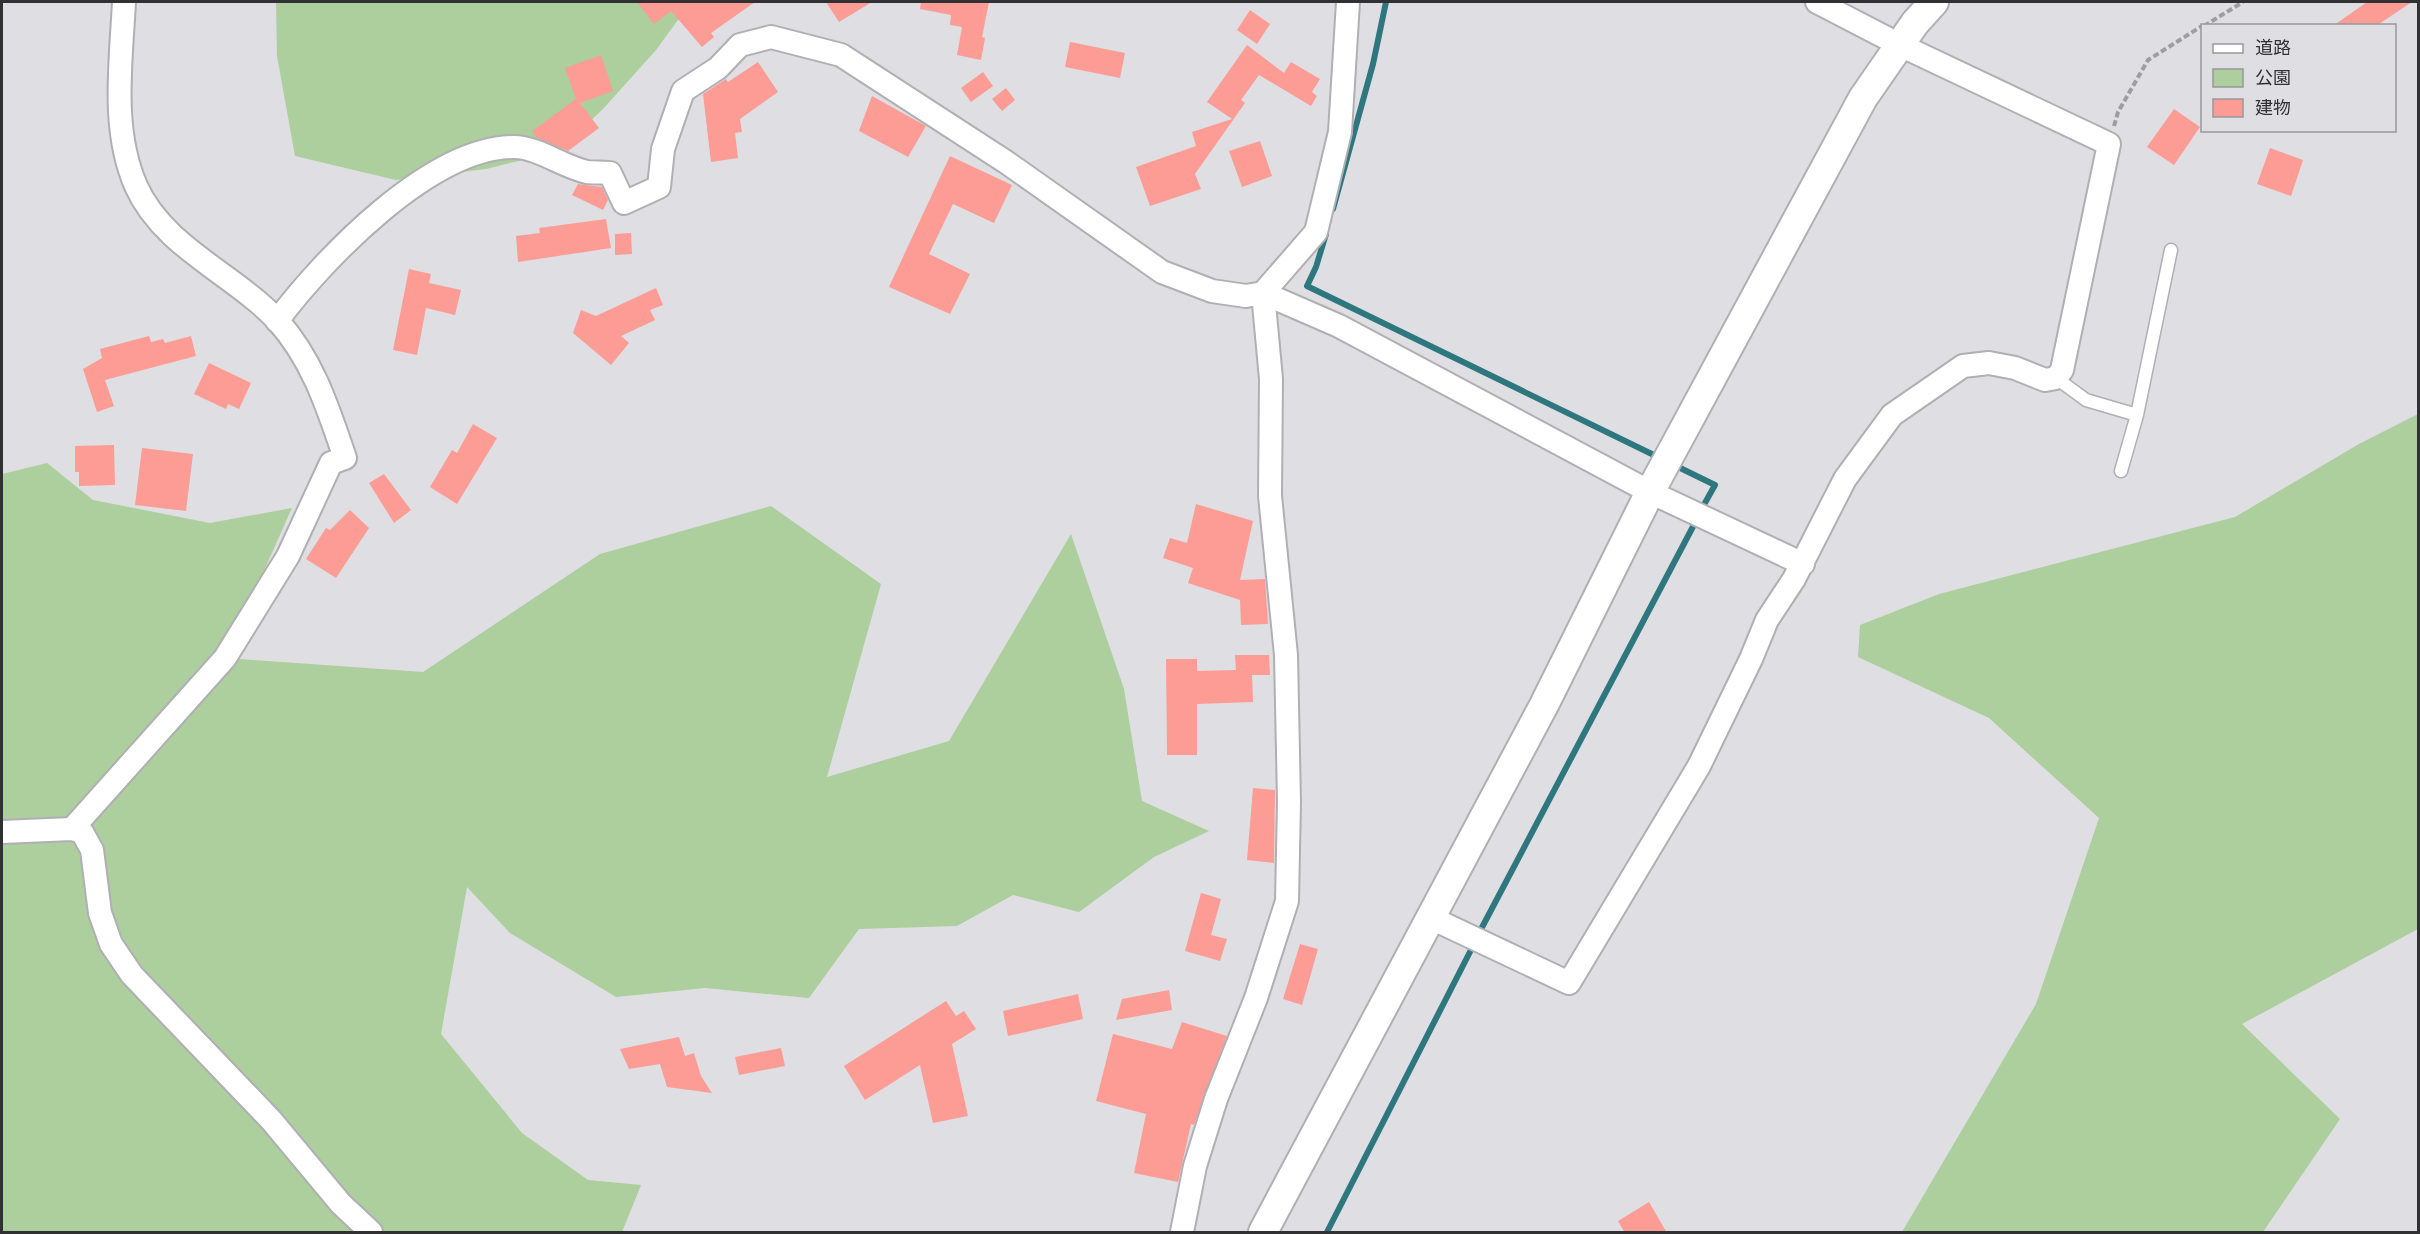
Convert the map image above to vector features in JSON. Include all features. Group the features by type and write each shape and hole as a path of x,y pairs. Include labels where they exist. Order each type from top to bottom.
{"street":[{"path":"72,829 225,658 288,556 331,463 345,458 319,382 304,355 277,321 243,289 168,230 142,198 125,147 119,98 124,2"},
{"path":"1182,1233 1195,1166 1212,1110 1256,998 1287,901 1289,792 1286,655 1270,496 1271,379 1263,293 1316,232 1340,132 1348,2"},
{"path":"1429,917 1569,983 1699,766 1751,659 1767,620 1803,564 1845,478 1892,415 1927,388 1963,366 1989,363 2015,368 2045,380 2056,378 2062,370 2109,144 1900,45 1817,2"},
{"path":"1263,1233 1429,917 1544,705 1650,492 1863,98 1915,23 1934,2"},
{"path":"277,321 294,299 342,249 398,196 455,164 492,149 516,147 587,172 610,173 624,203 659,187 663,149 683,91 718,68 740,45 771,37 841,55 1006,162 1162,272 1212,291 1245,296 1263,293 1339,326 1650,492 1803,564"},
{"path":"2,832 72,829 82,832 88,839 92,850 100,913 111,944 132,975 271,1120 341,1204 371,1233"}],"lane":[{"path":"2121,471 2137,415 2171,250"},
{"path":"2056,378 2086,400 2137,415"}],"path":[{"path":"2206,24 2243,2"},
{"path":"2109,144 2118,112 2148,60 2201,27"}],"green space":[{"path":"276,2 691,2 656,50 603,109 559,151 486,169 396,180 295,156 277,56"},
{"path":"2418,414 2418,929 2242,1024 2340,1119 2263,1232 1902,1232 2036,1004 2099,818 1989,718 1858,657 1860,625 1939,594 2235,517 2359,444"},
{"path":"47,463 93,500 210,523 292,508 225,658 423,672 600,554 771,506 881,584 827,777 949,741 1071,534 1124,689 1142,801 1209,831 1154,857 1079,912 1013,895 957,926 859,929 809,998 705,988 616,997 510,933 467,887 441,1034 522,1133 588,1180 641,1185 622,1232 2,1232 2,474"}],"building":[{"path":"637,2 755,2 711,33 714,37 702,47 671,11 654,24"},
{"path":"826,2 872,2 839,22"},
{"path":"921,2 989,2 982,37 985,38 981,60 957,55 962,27 950,25 951,15 920,9"},
{"path":"2367,2 2412,2 2379,24 2336,24"},
{"path":"1250,10 1270,24 1257,44 1237,30"},
{"path":"1070,42 1125,53 1120,78 1065,67"},
{"path":"1247,45 1284,73 1291,62 1320,79 1312,92 1317,96 1311,106 1259,75 1241,100 1245,103 1195,174 1201,189 1150,206 1136,167 1196,146 1192,132 1232,119 1207,102"},
{"path":"601,55 613,91 580,103 599,128 568,151 536,137 532,131 576,99 565,68"},
{"path":"758,62 778,92 740,119 742,132 735,133 738,158 711,162 703,94 726,79 728,82"},
{"path":"983,72 993,86 971,102 961,88"},
{"path":"1006,88 1015,100 1002,111 992,99"},
{"path":"872,96 926,126 908,157 859,131"},
{"path":"2174,109 2200,127 2174,165 2147,147"},
{"path":"1260,141 1272,176 1242,187 1229,151"},
{"path":"2270,148 2303,160 2291,196 2257,184"},
{"path":"950,156 1012,185 994,223 953,204 929,254 970,274 950,314 889,287"},
{"path":"578,184 602,187 608,200 603,210 572,195"},
{"path":"606,219 611,248 518,262 516,236 540,233 539,228"},
{"path":"631,233 632,254 615,255 615,234"},
{"path":"409,269 431,274 429,283 461,290 455,315 426,308 417,355 393,350"},
{"path":"656,288 663,305 650,310 655,320 621,336 629,343 611,365 573,333 581,310 596,316"},
{"path":"149,336 151,342 163,339 165,343 191,336 196,356 105,380 114,406 97,412 83,369 102,358 100,349"},
{"path":"209,363 251,383 239,409 228,404 226,409 194,394"},
{"path":"473,424 497,438 457,504 430,487 452,450 457,453"},
{"path":"114,445 115,485 79,486 79,472 75,472 75,446"},
{"path":"142,448 193,454 186,511 135,505"},
{"path":"384,474 411,510 394,523 369,483"},
{"path":"1196,504 1253,521 1240,580 1265,579 1268,624 1241,625 1240,600 1188,583 1193,568 1163,558 1170,538 1187,543"},
{"path":"350,510 369,528 336,578 306,559 326,528 330,530"},
{"path":"1235,655 1269,655 1270,675 1252,675 1253,702 1197,704 1197,755 1167,755 1166,659 1197,659 1197,671 1236,670"},
{"path":"1253,788 1275,790 1274,863 1247,860"},
{"path":"1201,893 1221,899 1211,935 1227,939 1220,961 1185,951"},
{"path":"1300,944 1318,949 1302,1005 1283,999"},
{"path":"1169,990 1172,1010 1116,1020 1122,999"},
{"path":"1078,994 1083,1019 1008,1036 1003,1011"},
{"path":"946,1001 956,1016 964,1011 976,1029 952,1044 968,1116 933,1123 920,1065 865,1100 844,1066"},
{"path":"1182,1022 1227,1036 1194,1125 1191,1124 1178,1182 1134,1173 1146,1114 1096,1101 1113,1034 1172,1049"},
{"path":"679,1037 685,1056 694,1053 701,1076 712,1093 667,1087 660,1064 629,1069 620,1049"},
{"path":"781,1048 785,1066 739,1075 735,1057"},
{"path":"1649,1202 1667,1233 1625,1233 1618,1221"}],"waterway":[{"path":"1333,209 1373,64 1386,2"},
{"path":"1326,234 1316,267 1307,286 1660,458"},
{"path":"1672,464 1715,485 1701,510"},
{"path":"1478,935 1697,519"},
{"path":"1327,1232 1474,944"}]}
